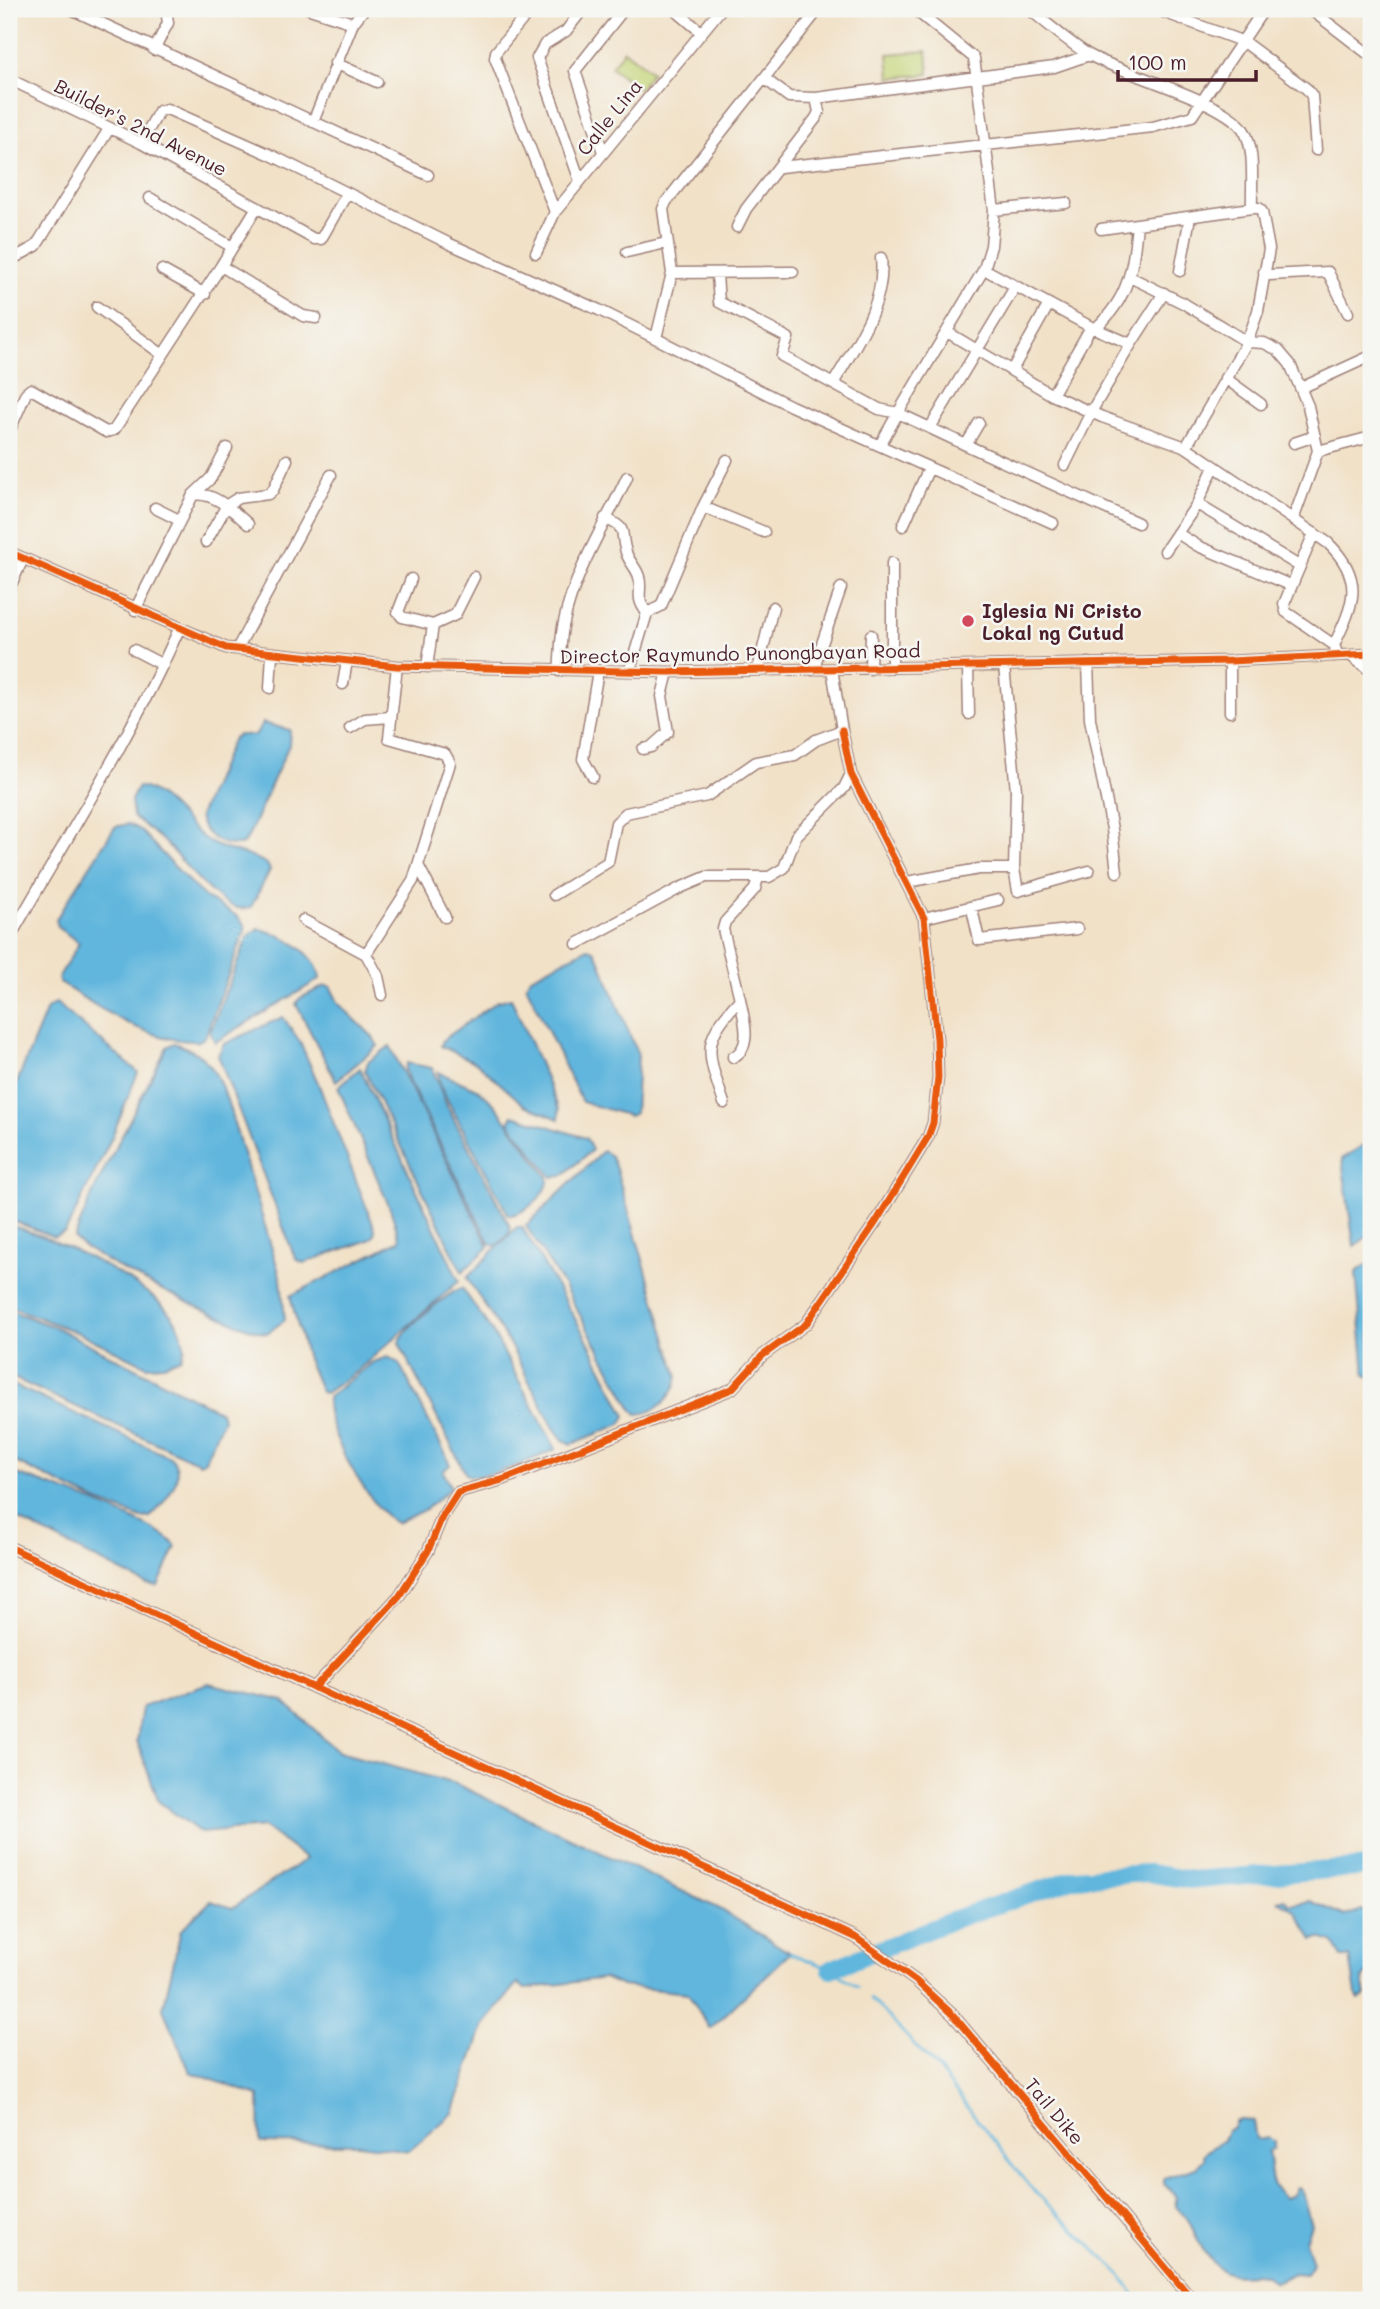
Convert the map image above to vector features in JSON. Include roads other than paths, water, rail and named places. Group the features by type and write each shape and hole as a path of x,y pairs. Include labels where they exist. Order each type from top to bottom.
{"street":[{"path":"71,9 154,50 428,175"},
{"path":"154,50 167,23 166,9"},
{"path":"310,9 353,23"},
{"path":"313,122 353,23 364,9"},
{"path":"531,9 496,52 495,58 555,212"},
{"path":"580,181 537,58 545,44 566,31 583,9"},
{"path":"603,152 575,71 624,9"},
{"path":"674,9 701,32"},
{"name":"Calle Lina","path":"536,253 555,212 721,9"},
{"path":"656,338 672,273 667,243 666,202 819,9"},
{"path":"880,445 984,269 991,246 994,210 978,77 972,53 914,9"},
{"path":"1029,9 1089,55 1203,103 1235,120 1245,130 1249,149 1252,208"},
{"path":"1155,9 1244,41 1310,92 1316,150"},
{"path":"780,167 1153,127 1185,120 1203,103 1264,9"},
{"path":"1311,9 1371,56"},
{"path":"765,79 789,97 816,98 1054,67 1089,55"},
{"path":"335,63 377,82"},
{"name":"Builder's 2nd Avenue","path":"9,79 141,143 314,239 321,239 346,195"},
{"path":"737,227 746,209 816,118 819,107 816,98"},
{"path":"141,143 159,111 167,109 271,155 346,195 656,338 791,406 880,445 928,470 1054,523"},
{"path":"9,257 18,256 36,246 109,129"},
{"path":"150,198 232,247"},
{"path":"994,210 1066,203"},
{"path":"9,432 26,393 31,389 110,432 205,294 257,207"},
{"path":"1101,229 1252,208 1259,208 1262,212 1269,249 1258,312 1247,342 1186,447"},
{"path":"1180,271 1191,217"},
{"path":"1052,395 1094,327 1115,309 1130,277 1137,224"},
{"path":"627,252 667,243"},
{"path":"832,384 879,297 883,277 881,258"},
{"path":"221,266 303,317 316,318"},
{"path":"984,269 1131,344"},
{"path":"162,270 205,294"},
{"path":"672,273 717,275 793,272"},
{"path":"1264,272 1269,275 1328,272 1348,313"},
{"path":"717,275 719,302 788,338 782,356 879,409 898,413 1138,523"},
{"path":"1130,277 1164,293 1247,342 1264,343 1278,350 1290,364 1301,388 1318,451 1293,520"},
{"path":"930,428 1015,287"},
{"path":"1065,465 1091,412 1164,293"},
{"path":"1012,370 1049,304"},
{"path":"97,307 163,355"},
{"path":"947,332 1052,395 1186,447 1328,543 1345,562 1354,593 1352,608 1334,645"},
{"path":"1301,388 1371,356"},
{"path":"1225,378 1261,404"},
{"path":"966,445 979,423"},
{"path":"1294,443 1315,436"},
{"path":"1318,451 1371,437"},
{"path":"135,610 193,495 211,478 227,448"},
{"path":"206,542 227,505 238,498 270,493 287,460"},
{"path":"630,669 647,613 661,606 703,507 727,460"},
{"path":"1165,551 1197,504 1214,467"},
{"path":"903,526 928,470"},
{"path":"237,649 331,475"},
{"path":"559,671 563,624 569,600 605,518 627,477"},
{"path":"193,495 200,494 227,505 248,524"},
{"path":"1197,504 1299,566"},
{"path":"703,507 764,532"},
{"path":"155,508 179,520"},
{"path":"605,518 618,524 625,533 625,552 639,574 639,602 647,613"},
{"path":"1177,533 1198,546 1290,585"},
{"path":"1314,533 1286,596 1286,612 1334,645 1338,656"},
{"name":"Director Raymundo Punongbayan Road","path":"9,552 179,629 237,649 397,666 559,671 832,670 1230,662 1371,654"},
{"path":"9,589 23,559"},
{"path":"892,563 892,668"},
{"path":"411,579 398,612 402,617 433,625 455,615 474,577"},
{"path":"813,670 841,588"},
{"path":"758,670 773,607"},
{"path":"427,667 433,625"},
{"path":"9,939 163,664 179,629"},
{"path":"870,669 871,635"},
{"path":"134,650 163,664"},
{"path":"270,688 272,654"},
{"path":"1351,656 1371,671"},
{"path":"343,684 347,661"},
{"path":"1230,662 1230,712"},
{"path":"1088,663 1090,719 1112,829 1116,872"},
{"path":"366,954 389,922 419,867 450,763 445,754 388,736 397,666"},
{"path":"1004,666 1016,790 1014,869 1018,891 1090,870"},
{"path":"968,667 969,715"},
{"path":"314,1688 399,1596 428,1551 442,1517 458,1492 502,1480 732,1389 762,1356 806,1324 876,1222 928,1137 936,1108 937,1039 924,918 851,774 832,670"},
{"path":"593,777 583,759 598,671"},
{"path":"643,749 650,747 668,732 662,696 668,672"},
{"path":"349,728 365,719 390,717"},
{"path":"554,895 608,862 616,823 626,813 707,796 756,762 794,755 816,740 842,730"},
{"path":"578,944 680,888 706,877 769,877 784,868 796,836 844,788 851,774"},
{"path":"419,867 445,917"},
{"path":"907,882 979,869 1014,869"},
{"path":"733,1057 742,1051 746,1040 740,999 723,929 725,922 755,889 758,877"},
{"path":"924,918 972,909 998,900"},
{"path":"972,909 979,940 1077,929"},
{"path":"303,920 366,954 379,976 382,995"},
{"path":"724,1103 709,1045 716,1027 740,999"},
{"name":"Tail Dike","path":"9,1547 819,1919 877,1952 936,1998 953,2015 1193,2300"}],"water":[{"path":"263,723 290,730 289,745 248,837 243,844 222,843 209,835 199,816 233,738 239,735 255,735"},
{"path":"138,787 146,788 163,799 209,842 267,864 270,870 251,907 229,905 217,897 163,841 133,817 131,800"},
{"path":"128,824 140,830 206,898 237,916 246,927 205,1037 199,1041 162,1036 126,1023 60,983 58,978 79,943 58,927 56,919 115,827"},
{"path":"258,929 297,945 312,960 320,979 215,1042 210,1032 248,936"},
{"path":"588,948 594,950 599,959 638,1055 635,1113 630,1116 582,1102 526,985 531,977"},
{"path":"330,986 339,1004 372,1036 378,1046 336,1081 296,1004 300,998"},
{"path":"511,998 559,1109 559,1119 524,1105 477,1063 441,1046 443,1040 496,1002"},
{"path":"56,1003 138,1072 111,1139 69,1225 65,1232 54,1237 9,1219 9,1102 47,1009"},
{"path":"283,1017 300,1042 318,1083 375,1229 374,1236 369,1240 304,1263 297,1260 293,1253 218,1055 224,1044"},
{"path":"174,1043 195,1052 209,1064 227,1100 281,1279 285,1320 267,1333 228,1320 166,1292 106,1261 74,1238 94,1190 167,1047"},
{"path":"390,1046 489,1247 462,1272 365,1071 368,1062"},
{"path":"407,1063 432,1068 447,1106 510,1226 510,1232 497,1246 490,1244 409,1081 405,1069"},
{"path":"360,1068 459,1281 357,1371 325,1393 321,1392 307,1359 290,1296 400,1240 390,1208 338,1087"},
{"path":"438,1072 479,1090 495,1105 548,1177 541,1196 529,1207 509,1215 440,1086"},
{"path":"513,1115 586,1138 592,1150 562,1176 552,1177 509,1122"},
{"path":"1371,1140 1371,1234 1354,1246 1342,1159"},
{"path":"603,1151 611,1156 616,1169 678,1377 673,1391 664,1403 651,1411 637,1414 526,1226"},
{"path":"9,1225 49,1239 96,1261 157,1300 180,1330 185,1348 181,1358 164,1365 147,1366 81,1334 9,1306"},
{"path":"517,1227 522,1227 588,1341 626,1416 621,1424 572,1444 563,1440 554,1428 510,1345 467,1278"},
{"path":"1371,1262 1371,1377 1365,1375 1356,1272"},
{"path":"462,1288 492,1331 556,1449 510,1468 473,1476 466,1474 399,1343 408,1329 426,1312"},
{"path":"9,1310 57,1328 221,1412 223,1419 205,1460 200,1463 9,1376"},
{"path":"388,1357 399,1363 450,1465 443,1471 451,1488 426,1509 397,1523 375,1503 350,1465 331,1424 328,1408 329,1396 373,1362"},
{"path":"9,1383 170,1457 175,1464 176,1480 162,1504 150,1517 142,1518 96,1501 9,1459"},
{"path":"9,1472 126,1516 168,1538 176,1547 158,1586 146,1584 9,1515"},
{"path":"208,1683 283,1701 339,1752 456,1784 720,1909 790,1953 710,2029 688,1993 622,1986 604,1978 525,1989 518,1983 483,2026 453,2113 409,2151 359,2144 260,2143 259,2096 190,2072 163,2009 181,1930 211,1901 232,1908 306,1859 264,1827 201,1833 159,1802 137,1741 142,1707"},
{"path":"1285,1899 1290,1905 1311,1901 1345,1916 1362,1910 1371,1913 1371,1976 1367,1973 1363,1979 1366,1996 1359,1999 1356,1994 1350,1957 1342,1957 1333,1942 1319,1938 1313,1940 1296,1912 1279,1901"},
{"path":"1240,2120 1253,2121 1256,2140 1269,2138 1274,2142 1274,2148 1268,2152 1271,2177 1279,2193 1284,2198 1293,2195 1297,2187 1301,2188 1311,2225 1305,2240 1312,2264 1306,2274 1294,2273 1275,2282 1262,2275 1234,2274 1220,2269 1208,2257 1187,2218 1176,2206 1175,2195 1164,2184 1164,2178 1196,2168 1204,2159 1203,2154 1223,2140 1227,2131"}],"waterway":[{"path":"831,1969 958,1918 1075,1878 1148,1873 1192,1880 1371,1867"},
{"path":"790,1953 831,1969 858,1987"},
{"path":"871,1999 937,2068 1029,2186 1122,2276 1138,2300"}],"place":[{"name":"Iglesia Ni Cristo Lokal ng Cutud","path":"968,621"}]}
